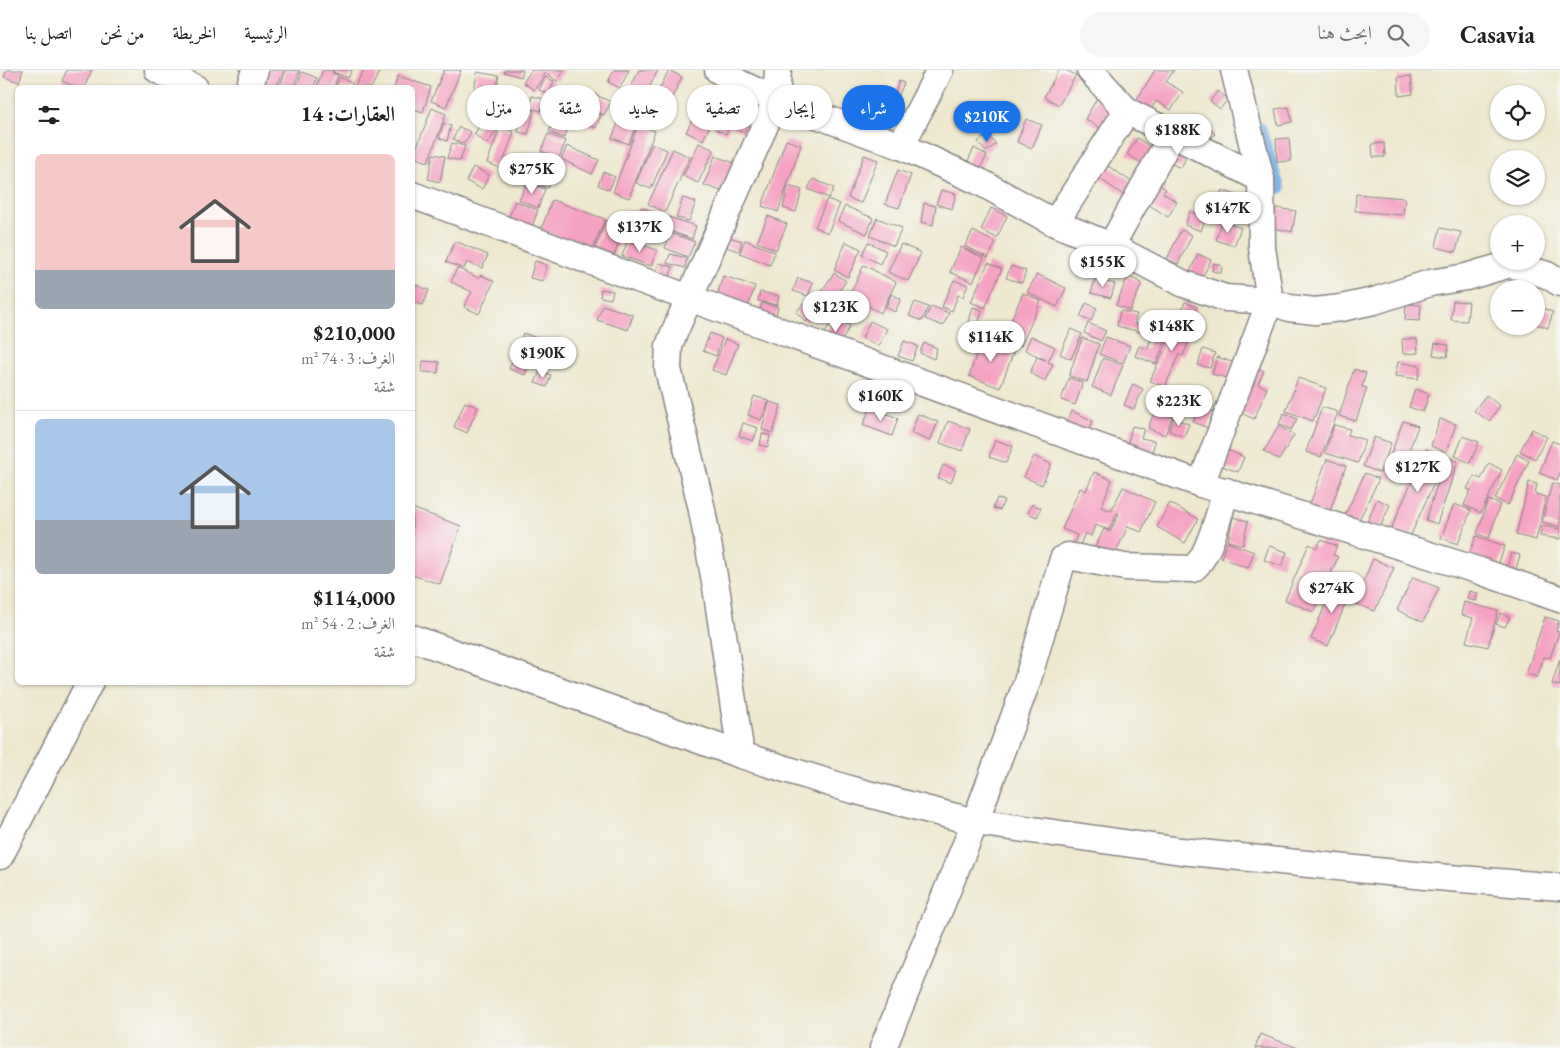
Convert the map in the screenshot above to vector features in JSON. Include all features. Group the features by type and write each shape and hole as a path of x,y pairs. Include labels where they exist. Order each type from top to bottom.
{"street":[{"path":"158,70 189,85"},
{"path":"250,85 255,70"},
{"path":"718,70 741,84 768,96"},
{"path":"777,85 778,70"},
{"path":"901,146 940,70"},
{"path":"1090,70 1128,111 1261,179"},
{"path":"1201,484 1270,301 1262,248 1261,179 1234,70"},
{"path":"1055,223 1128,111"},
{"path":"741,754 716,587 701,505 668,369 669,346 768,118"},
{"path":"832,121 901,146 980,182 1055,223 1111,246 1184,284 1224,298 1270,301 1290,308 1315,311 1341,308 1374,301 1430,283 1466,277 1510,264 1547,275 1560,283"},
{"path":"1111,246 1173,134"},
{"path":"415,196 1201,484 1480,571 1560,599"},
{"path":"883,1048 975,822 1028,682 1063,559 1068,556 1125,567 1192,569 1197,566 1206,553 1226,491"},
{"path":"415,639 741,754 849,789 975,822 1181,851 1425,876 1560,887"},
{"path":"0,856 88,685"}],"building":[{"path":"7,70 23,70 19,82 4,77"},
{"path":"67,70 92,70 85,85 71,85 62,81"},
{"path":"262,70 284,70 277,85 256,85"},
{"path":"286,70 300,71 294,85 280,85"},
{"path":"323,70 332,70 332,73 338,75 335,85 317,85"},
{"path":"334,70 352,70 348,78 333,72"},
{"path":"364,70 380,71 373,85 356,85"},
{"path":"444,70 461,70 446,107 431,101"},
{"path":"505,70 523,70 521,77 504,72"},
{"path":"532,70 565,70 557,81 546,73 534,90 530,85 523,82"},
{"path":"614,70 629,70 622,85 614,85 608,82"},
{"path":"639,70 658,70 650,85 632,85"},
{"path":"669,70 682,77 677,87 677,85 662,85"},
{"path":"1059,70 1065,70 1076,75 1059,105 1044,97"},
{"path":"1155,70 1174,70 1166,82 1183,92 1171,110 1156,101 1146,118 1131,109"},
{"path":"302,72 317,78 314,85 297,85"},
{"path":"477,72 499,76 497,85 475,85"},
{"path":"398,76 431,87 423,112 415,110 415,85 395,85"},
{"path":"1411,76 1413,94 1399,96 1398,77"},
{"path":"340,77 353,84 352,85 336,85"},
{"path":"545,77 554,81 552,85 541,85"},
{"path":"899,81 904,83 903,85 898,85"},
{"path":"1218,91 1228,99 1220,109 1210,101"},
{"path":"1101,92 1116,101 1100,128 1085,119"},
{"path":"532,96 540,98 540,111 530,108"},
{"path":"600,97 610,102 604,115 600,113"},
{"path":"1289,107 1292,122 1278,125 1275,109"},
{"path":"432,108 446,114 428,162 415,158 415,152"},
{"path":"530,110 534,111 530,126"},
{"path":"1026,119 1042,125 1032,148 1017,142"},
{"path":"1203,122 1215,134 1205,144 1192,131"},
{"path":"444,123 451,126 447,141 439,138"},
{"path":"459,127 471,132 464,144 453,139"},
{"path":"477,130 497,130 487,144 474,134"},
{"path":"499,130 514,132 501,168 487,163"},
{"path":"518,130 529,130 528,134 518,132"},
{"path":"550,130 567,130 564,138 549,132"},
{"path":"615,130 634,130 629,144 612,138"},
{"path":"636,130 655,131 629,198 613,192"},
{"path":"687,130 708,130 703,140 686,132"},
{"path":"717,130 728,130 726,134"},
{"path":"548,134 566,141 559,158 541,151"},
{"path":"987,134 996,144 986,152 978,142"},
{"path":"1137,138 1160,153 1151,169 1127,154"},
{"path":"1289,138 1291,161 1277,162 1276,139"},
{"path":"786,140 801,145 778,212 762,206"},
{"path":"452,143 465,146 460,161 447,158"},
{"path":"699,143 714,150 698,183 683,176"},
{"path":"1384,143 1385,157 1373,157 1372,144"},
{"path":"652,144 667,150 651,189 636,183"},
{"path":"1175,144 1189,151 1181,168 1167,162"},
{"path":"567,146 599,160 592,174 561,159"},
{"path":"974,148 987,155 979,171 966,165"},
{"path":"673,149 690,157 665,212 648,204"},
{"path":"433,154 445,156 440,182 428,179"},
{"path":"535,154 557,162 548,188 527,181"},
{"path":"864,155 878,160 861,203 848,198"},
{"path":"715,156 734,163 721,191 704,185"},
{"path":"1102,162 1141,188 1132,201 1093,174"},
{"path":"473,167 489,175 482,189 466,181"},
{"path":"898,170 911,175 899,208 885,204"},
{"path":"603,172 615,177 609,190 598,185"},
{"path":"813,179 834,188 829,198 808,189"},
{"path":"1152,180 1166,189 1163,193 1177,202 1168,217 1140,199"},
{"path":"527,182 545,189 538,208 519,200"},
{"path":"788,186 802,190 796,212 783,208"},
{"path":"941,190 956,194 952,209 936,204"},
{"path":"1222,190 1236,195 1229,213 1215,207"},
{"path":"1356,194 1405,198 1403,215 1355,211"},
{"path":"683,198 696,202 689,221 676,217"},
{"path":"827,199 840,204 828,233 815,227"},
{"path":"552,200 605,219 592,250 541,230"},
{"path":"515,201 538,210 530,232 507,223"},
{"path":"924,203 936,206 933,225 921,222"},
{"path":"845,206 873,218 867,234 838,221"},
{"path":"641,207 666,217 661,231 635,222"},
{"path":"991,208 1007,216 997,238 981,230"},
{"path":"1276,208 1296,211 1292,232 1273,228"},
{"path":"1190,211 1206,217 1201,231 1185,225"},
{"path":"768,216 787,224 776,250 757,242"},
{"path":"669,217 696,226 692,239 665,229"},
{"path":"877,218 902,228 894,246 870,236"},
{"path":"606,220 616,224 610,238 619,242 614,255 595,248"},
{"path":"1222,221 1241,228 1234,246 1216,240"},
{"path":"1440,228 1461,232 1456,252 1436,247"},
{"path":"1181,230 1192,235 1178,264 1167,259"},
{"path":"973,231 996,243 988,258 965,246"},
{"path":"671,233 695,242 688,257 665,248"},
{"path":"729,237 742,241 739,251 726,247"},
{"path":"628,240 657,250 651,266 622,256"},
{"path":"745,240 775,252 770,265 740,253"},
{"path":"455,241 488,255 482,268 467,262 464,269 446,262"},
{"path":"846,242 861,249 848,277 834,270"},
{"path":"868,242 886,251 880,264 862,255"},
{"path":"901,244 921,253 908,281 888,272"},
{"path":"961,247 984,258 973,282 950,272"},
{"path":"670,254 687,258 685,268 667,263"},
{"path":"1198,254 1211,260 1200,282 1188,276"},
{"path":"535,261 547,265 543,281 530,278"},
{"path":"659,263 673,267 668,281 654,277"},
{"path":"988,263 1002,269 985,308 971,302"},
{"path":"1214,263 1222,266 1221,273 1212,271"},
{"path":"864,265 896,282 881,313 849,296"},
{"path":"1011,266 1026,271 1022,283 1006,278"},
{"path":"457,268 479,278 481,275 494,281 479,314 464,307 472,292 451,282"},
{"path":"834,273 846,281 825,312 813,304"},
{"path":"1037,274 1066,288 1057,307 1027,292"},
{"path":"723,276 755,286 746,313 715,303"},
{"path":"1128,276 1142,283 1130,311 1116,305"},
{"path":"798,278 813,283 808,296 793,291"},
{"path":"1095,279 1115,284 1111,298 1091,293"},
{"path":"954,280 968,285 963,297 958,295 952,311 942,307"},
{"path":"416,285 429,290 423,305 415,302"},
{"path":"601,289 613,291 611,299 600,297"},
{"path":"760,292 779,296 777,305 758,301"},
{"path":"1023,293 1041,301 1021,346 1003,338"},
{"path":"891,294 901,299 895,312 886,307"},
{"path":"840,295 850,299 842,318 832,314"},
{"path":"1453,301 1469,302 1467,321 1451,320"},
{"path":"915,302 928,307 922,321 909,316"},
{"path":"1185,302 1197,307 1192,320 1180,315"},
{"path":"762,303 778,307 774,324 757,320"},
{"path":"1086,303 1097,308 1091,321 1080,317"},
{"path":"803,304 813,314 806,322 796,312"},
{"path":"1406,304 1421,305 1420,321 1405,320"},
{"path":"603,305 633,315 628,330 597,320"},
{"path":"931,306 949,313 943,326 925,319"},
{"path":"973,307 982,310 978,325 969,322"},
{"path":"1545,309 1553,312 1548,328 1545,327"},
{"path":"1120,311 1137,314 1134,324 1141,325 1140,332 1117,326"},
{"path":"1162,312 1175,316 1156,364 1135,356 1139,346 1147,349"},
{"path":"834,317 850,326 837,349 821,340"},
{"path":"1178,318 1192,324 1186,340 1189,341 1183,356 1179,354 1165,387 1150,381"},
{"path":"870,321 887,329 879,346 862,338"},
{"path":"1088,323 1106,331 1101,341 1084,333"},
{"path":"1071,329 1082,334 1071,359 1060,354"},
{"path":"523,333 539,339 525,375 509,369"},
{"path":"710,333 722,338 716,356 703,351"},
{"path":"1031,336 1055,347 1048,362 1053,364 1045,381 1030,373 1037,357 1046,360 1025,350"},
{"path":"1106,337 1130,346 1123,363 1099,354"},
{"path":"1082,338 1099,344 1087,382 1069,376"},
{"path":"725,339 738,344 726,375 712,370"},
{"path":"982,339 1014,351 1000,388 969,376"},
{"path":"1402,339 1417,339 1418,353 1403,354"},
{"path":"904,341 918,346 912,361 898,356"},
{"path":"924,343 937,348 934,359 920,353"},
{"path":"1435,343 1449,345 1447,357 1433,355"},
{"path":"1203,349 1215,353 1210,368 1198,365"},
{"path":"1217,357 1232,362 1227,378 1212,374"},
{"path":"1103,358 1123,365 1111,395 1092,387"},
{"path":"423,361 439,362 438,373 422,372"},
{"path":"1398,362 1420,366 1418,379 1395,376"},
{"path":"1251,365 1264,371 1258,384 1267,388 1254,419 1232,409"},
{"path":"1354,369 1366,373 1362,387 1367,388 1356,421 1339,416"},
{"path":"540,371 551,375 547,387 535,383"},
{"path":"1069,378 1083,383 1075,405 1061,400"},
{"path":"1298,378 1326,388 1313,421 1286,411"},
{"path":"1133,384 1143,389 1134,409 1124,405"},
{"path":"1415,389 1429,394 1423,412 1409,407"},
{"path":"1162,392 1179,399 1165,435 1148,428"},
{"path":"1486,395 1500,406 1489,421 1474,411"},
{"path":"754,396 769,401 761,420 748,415"},
{"path":"465,402 478,407 467,433 454,427"},
{"path":"769,402 781,405 773,433 762,430"},
{"path":"1200,406 1214,412 1208,428 1193,422"},
{"path":"1322,407 1338,412 1321,457 1306,452"},
{"path":"870,408 898,418 892,436 863,425"},
{"path":"1072,411 1093,421 1085,437 1064,426"},
{"path":"1284,413 1297,419 1291,430 1279,424"},
{"path":"918,414 938,422 930,441 911,433"},
{"path":"1173,418 1189,424 1184,437 1169,431"},
{"path":"1440,419 1456,424 1446,452 1431,446"},
{"path":"948,421 970,429 962,451 940,443"},
{"path":"1403,421 1418,426 1406,459 1391,454"},
{"path":"743,423 758,428 753,441 739,436"},
{"path":"1334,425 1350,429 1348,435 1365,440 1358,463 1325,453"},
{"path":"1132,426 1144,429 1141,438 1155,441 1151,457 1126,450"},
{"path":"1279,426 1294,435 1279,460 1264,451"},
{"path":"1532,429 1547,437 1535,459 1520,451"},
{"path":"762,434 770,435 768,447 760,445"},
{"path":"1463,436 1479,442 1470,463 1455,456"},
{"path":"1374,437 1391,443 1380,473 1363,466"},
{"path":"995,440 1013,446 1006,463 989,457"},
{"path":"1552,441 1560,444 1560,473 1557,480 1539,473"},
{"path":"1223,448 1244,457 1238,472 1217,464"},
{"path":"1426,449 1445,458 1410,537 1391,529"},
{"path":"1517,454 1529,461 1508,505 1495,499"},
{"path":"1034,456 1051,464 1042,485 1024,477"},
{"path":"1446,457 1458,461 1437,524 1426,520"},
{"path":"1327,459 1346,466 1328,516 1308,509"},
{"path":"1388,462 1405,468 1400,482 1383,476"},
{"path":"1489,463 1502,470 1481,513 1464,505 1471,490 1467,489 1474,476 1481,479"},
{"path":"943,465 956,470 951,483 938,478"},
{"path":"1094,472 1112,480 1101,507 1111,511 1123,487 1155,502 1141,532 1128,526 1111,563 1092,554 1104,529 1110,532 1119,514 1117,513 1109,530 1095,525 1091,536 1085,533 1080,545 1074,543 1077,535 1062,529 1080,488 1086,491"},
{"path":"1365,473 1379,479 1356,526 1343,519"},
{"path":"1529,482 1537,484 1535,494 1546,497 1536,540 1516,535"},
{"path":"1552,483 1560,485 1560,527 1542,522"},
{"path":"997,498 1004,500 1000,510 993,508"},
{"path":"1377,499 1390,505 1379,530 1366,525"},
{"path":"1488,500 1500,504 1489,538 1477,534"},
{"path":"1170,503 1198,519 1185,543 1157,527"},
{"path":"1032,504 1041,508 1037,517 1028,513"},
{"path":"1454,504 1471,510 1458,544 1441,538"},
{"path":"415,509 461,526 440,584 415,576"},
{"path":"1233,517 1248,521 1243,545 1228,541"},
{"path":"1542,526 1560,529 1560,539 1540,536"},
{"path":"1476,536 1505,546 1498,565 1469,555"},
{"path":"1321,540 1337,546 1333,555 1338,557 1314,612 1285,600 1309,544 1317,548"},
{"path":"1227,542 1254,552 1248,568 1221,558"},
{"path":"1269,546 1287,552 1282,566 1264,560"},
{"path":"1511,553 1520,555 1514,576 1505,574"},
{"path":"1373,559 1394,568 1375,611 1354,603"},
{"path":"1413,577 1439,588 1423,622 1397,610"},
{"path":"1335,581 1352,588 1328,646 1311,639"},
{"path":"1469,591 1478,593 1476,601 1467,599"},
{"path":"1464,602 1498,611 1488,647 1466,642 1473,618 1461,615"},
{"path":"1501,613 1510,617 1505,627 1496,624"},
{"path":"1545,617 1559,621 1556,631 1559,632 1550,658 1544,657 1537,677 1526,674"},
{"path":"1560,659 1560,686 1552,684"},
{"path":"1260,1034 1298,1048 1255,1048"}],"waterway":[{"path":"1261,127 1281,189"}]}
